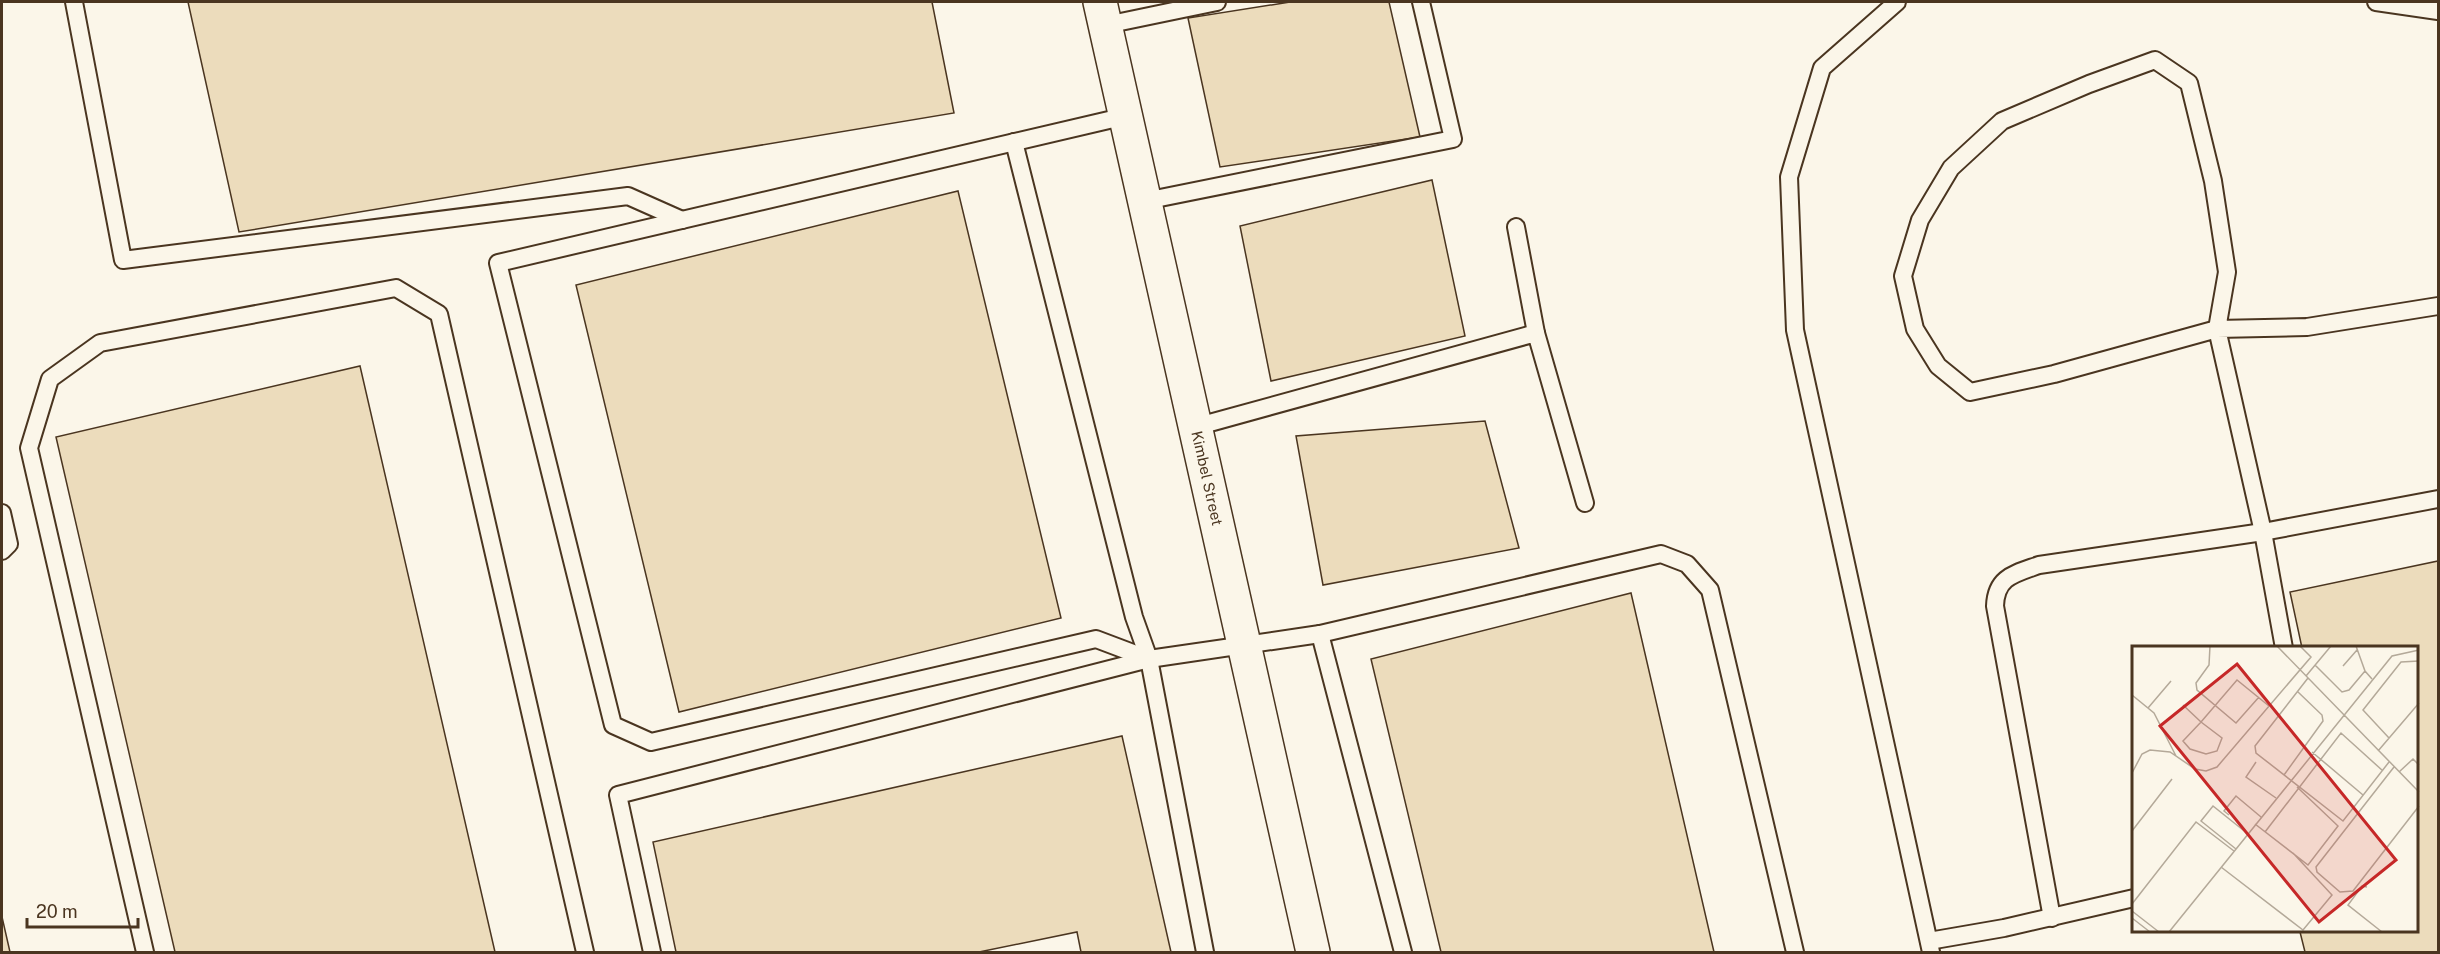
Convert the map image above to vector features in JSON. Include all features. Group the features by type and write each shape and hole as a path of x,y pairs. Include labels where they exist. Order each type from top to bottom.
{"street":[{"name":"Kimbel Street","path":"1103,13 1313,952"}],"lane":[{"path":"74,2 123,260 628,196 682,220"},
{"path":"1103,13 1217,2"},
{"path":"1145,201 1453,139 1420,2"},
{"path":"1897,2 1822,68 1789,177 1795,330 1930,947 2132,898"},
{"path":"2376,2 2439,11"},
{"path":"2284,646 2263,532 2217,329 2227,272 2213,181 2189,83 2156,60 2089,84 2002,121 1951,168 1920,220 1903,276 1915,329 1938,366 1970,392 2054,374 2217,329 2307,327 2439,306"},
{"path":"1126,116 498,264 613,725 651,742 1096,639 1149,659"},
{"path":"1014,142 1134,617 1149,659 1205,952"},
{"path":"1516,227 1536,333 1585,503"},
{"path":"145,952 29,448 50,379 100,343 396,288 439,314 585,952"},
{"path":"1195,427 1536,333"},
{"path":"2052,918 1995,606 1995,593 2002,582 2015,574 2039,566 2263,532 2439,499"},
{"path":"2,513 9,544 2,551"},
{"path":"652,952 618,795 1149,659 1320,634 1660,554 1687,564 1710,590 1795,952"},
{"path":"1320,634 1403,952"}],"building":[{"path":"188,2 932,2 954,113 239,232"},
{"path":"1290,2 1389,2 1420,137 1220,167 1188,18"},
{"path":"1432,180 1465,336 1271,381 1240,226"},
{"path":"958,191 1061,618 679,712 576,285"},
{"path":"360,366 495,952 175,952 56,437"},
{"path":"1485,421 1519,548 1323,585 1296,436"},
{"path":"2438,561 2438,952 2305,952 2300,933 2419,933 2419,646 2302,646 2290,592"},
{"path":"1631,593 1714,952 1441,952 1371,659"},
{"path":"1122,736 1171,952 1081,952 1077,932 979,952 676,952 653,842"},
{"path":"2,917 10,952 2,952"}]}
